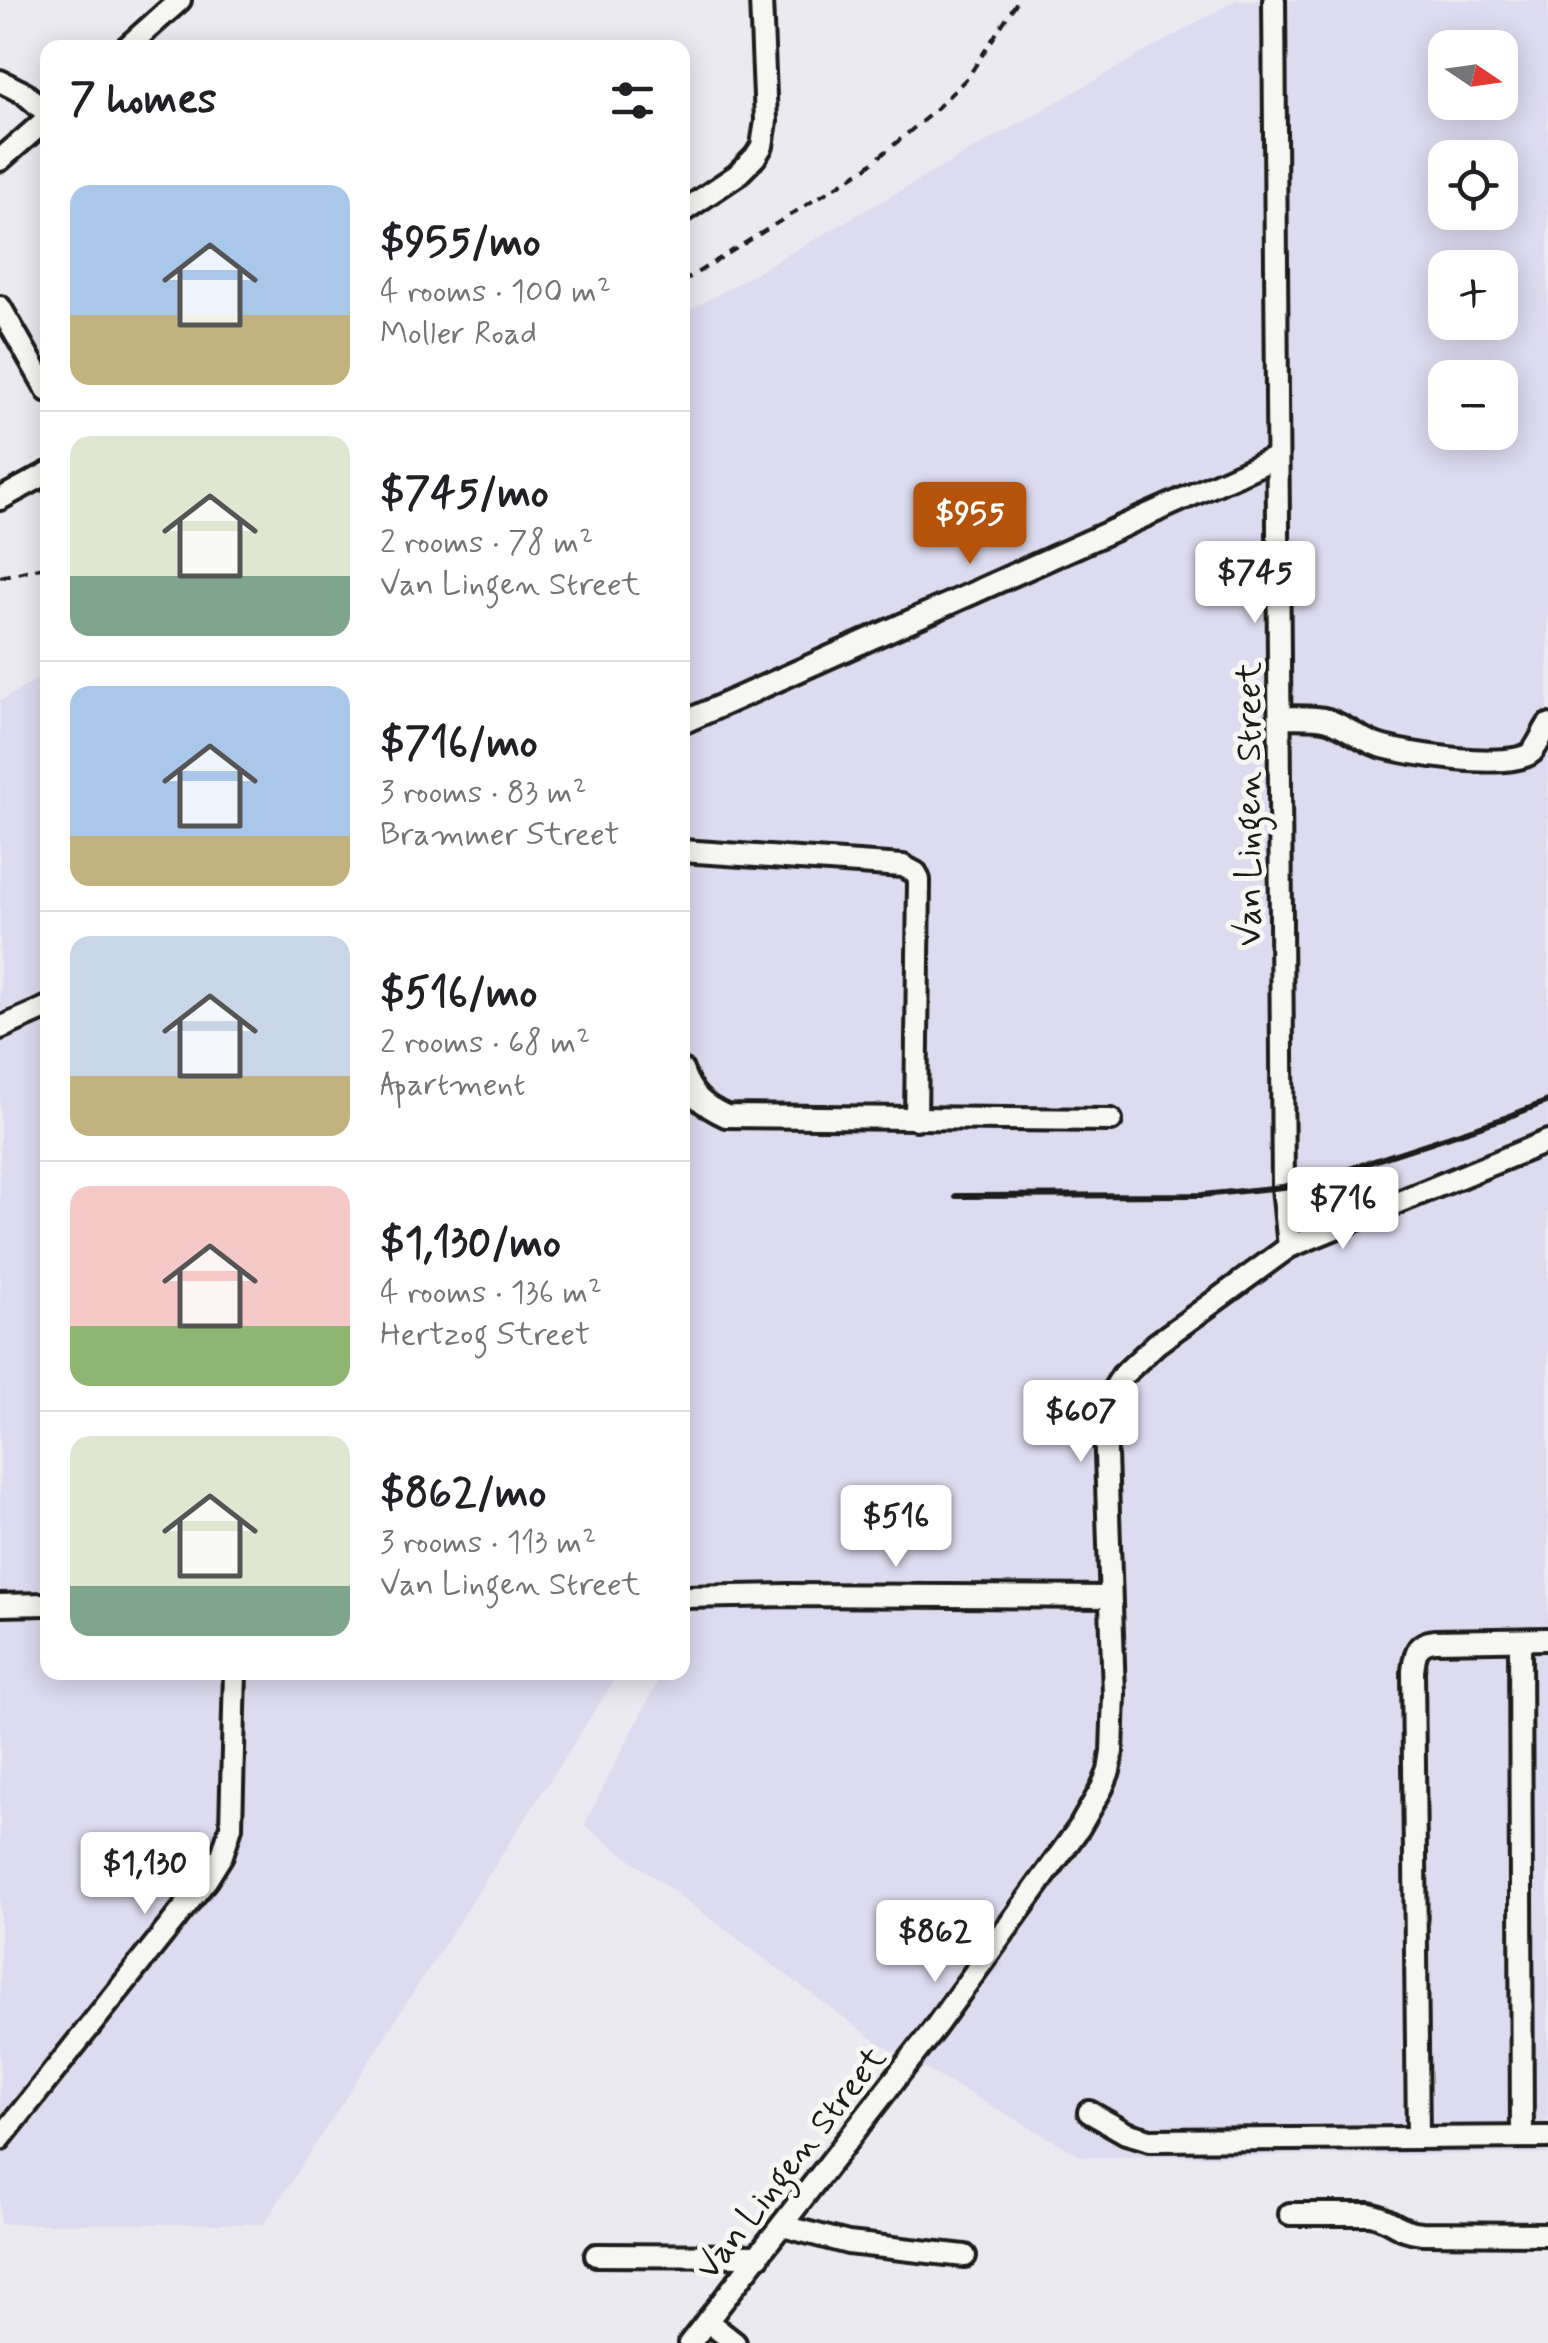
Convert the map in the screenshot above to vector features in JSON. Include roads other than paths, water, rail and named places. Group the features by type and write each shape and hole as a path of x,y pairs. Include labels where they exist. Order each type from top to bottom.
{"street":[{"path":"135,40 180,0"},
{"path":"690,207 737,175 762,146 766,121 761,0"},
{"name":"Van Lingen Street","path":"1274,0 1283,1187 1288,1247"},
{"path":"0,81 24,93 40,108"},
{"path":"0,160 40,123"},
{"path":"0,307 40,377"},
{"path":"690,719 1277,457"},
{"path":"0,499 40,476"},
{"path":"1281,716 1328,720 1399,752 1506,760 1532,752 1548,724"},
{"path":"690,852 903,866 916,873 916,1119"},
{"path":"0,1028 40,1011"},
{"path":"690,1088 712,1110 726,1116 1111,1120"},
{"name":"Van Lingen Street","path":"690,2343 934,2030 1079,1828 1102,1788 1109,1770 1114,1725 1105,1424 1114,1389 1122,1376 1156,1344 1288,1247 1548,1140"},
{"path":"690,1597 1110,1597"},
{"path":"0,1604 40,1604"},
{"path":"1418,2138 1413,1671 1416,1652 1426,1642 1548,1639"},
{"path":"1520,1640 1522,2137"},
{"path":"0,2138 207,1879 222,1855 233,1809 235,1680"},
{"path":"1089,2112 1126,2133 1150,2140 1548,2137"},
{"path":"1290,2214 1370,2214 1381,2216 1406,2232 1548,2234"},
{"path":"783,2226 848,2243 965,2256"},
{"path":"596,2254 759,2256"},
{"path":"707,2321 735,2343"}],"railway":[{"path":"956,1196 1202,1195 1283,1187 1331,1175 1548,1101"}]}
